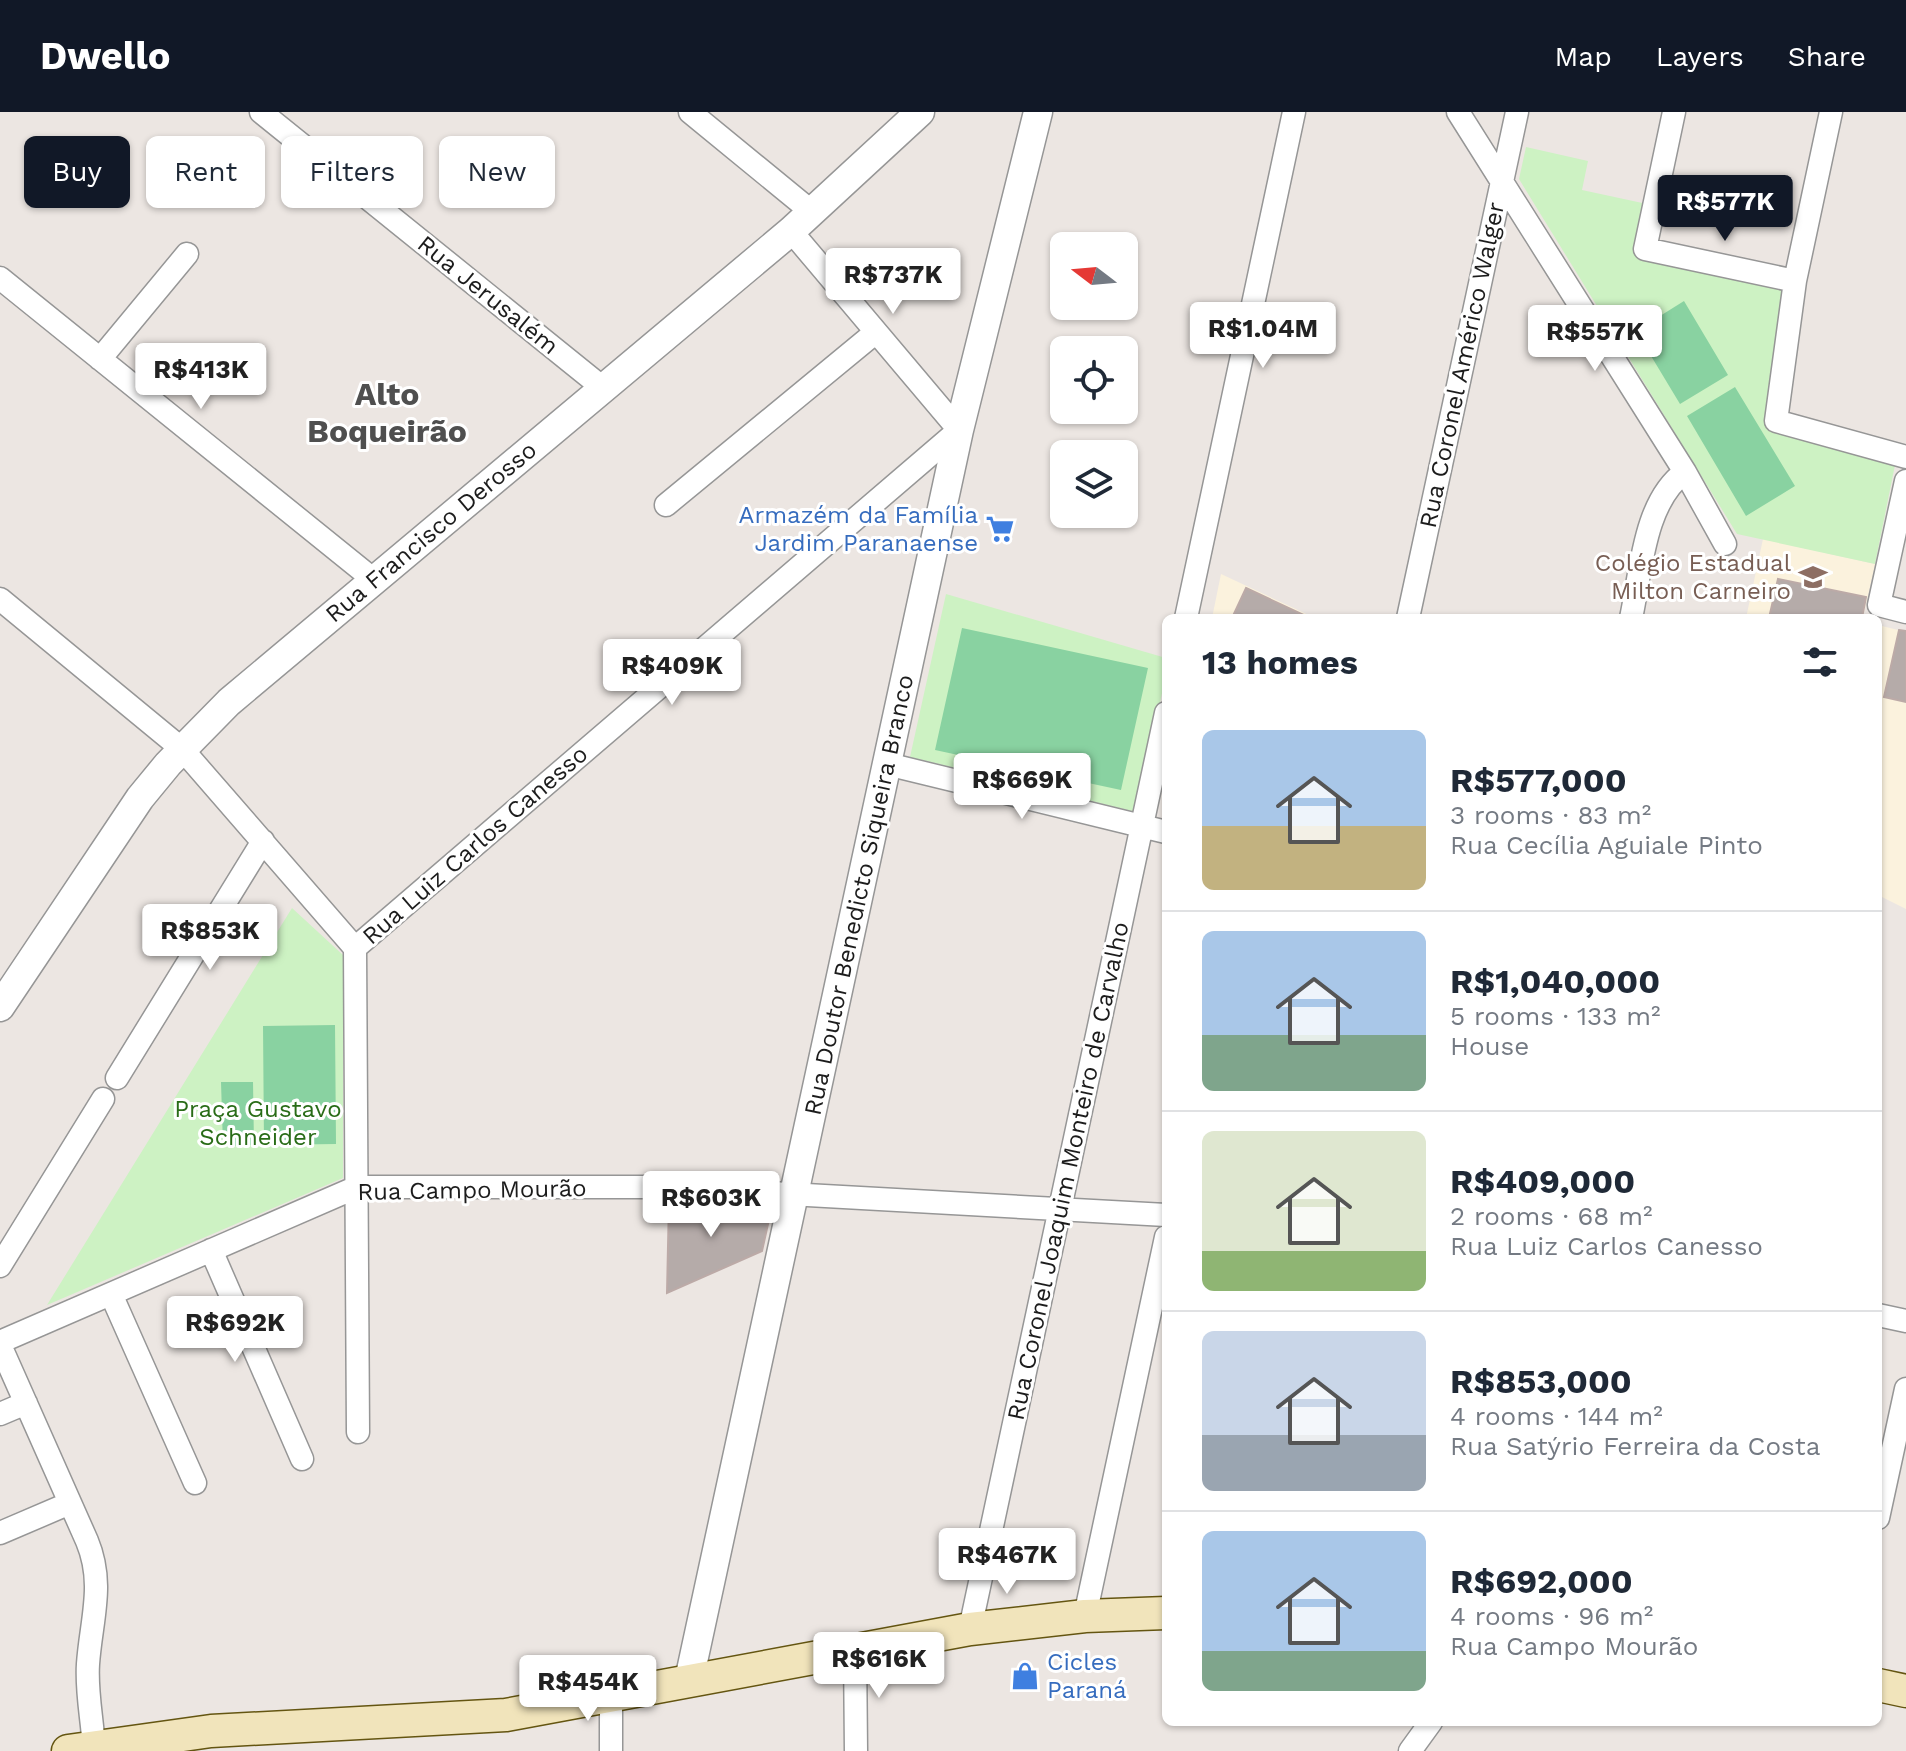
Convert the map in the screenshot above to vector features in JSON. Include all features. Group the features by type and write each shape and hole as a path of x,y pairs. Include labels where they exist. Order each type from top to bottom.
{"main road":[{"path":"86,1750 195,1733 355,1738 492,1717 970,1629 1085,1616 1162,1613"},
{"path":"1882,1686 1906,1691"}],"street":[{"name":"Rua Jerusalém","path":"261,112 603,388"},
{"path":"690,112 812,212"},
{"name":"Rua Francisco Derosso","path":"0,1007 140,798 182,749 250,684 791,231 920,112"},
{"name":"Rua Doutor Benedicto Siqueira Branco","path":"689,1680 959,430 1038,112"},
{"path":"1187,614 1294,112"},
{"path":"1458,112 1685,472 1725,544"},
{"name":"Rua Coronel Américo Walger","path":"1409,614 1517,112"},
{"path":"1674,112 1645,249 1795,281"},
{"path":"1831,112 1795,281 1776,421 1906,457"},
{"path":"791,231 959,430"},
{"path":"100,359 187,254"},
{"path":"0,278 374,580"},
{"path":"666,505 876,332"},
{"name":"Rua Luiz Carlos Canesso","path":"355,948 959,430"},
{"path":"1632,614 1655,510 1672,481 1685,472"},
{"path":"1906,481 1879,605 1906,612"},
{"path":"3,608 182,749 355,948 358,1432"},
{"name":"Rua Coronel Joaquim Monteiro de Carvalho","path":"970,1629 1162,732"},
{"path":"887,764 1162,831"},
{"path":"117,1078 263,841"},
{"path":"0,1266 103,1099"},
{"name":"Rua Campo Mourão","path":"0,1343 357,1187 663,1187 1162,1215"},
{"path":"211,1250 302,1459"},
{"path":"1085,1616 1162,1256"},
{"path":"111,1294 195,1483"},
{"path":"1882,1316 1906,1321"},
{"path":"0,1343 93,1555 98,1585 88,1664 86,1750"},
{"path":"1882,1500 1906,1389"},
{"path":"0,1414 26,1403"},
{"path":"0,1533 70,1503"},
{"path":"855,1649 856,1751"},
{"path":"611,1695 611,1751"},
{"path":"1410,1751 1428,1726"}],"shaded area":[{"name":"Colégio Estadual Milton Carneiro","path":"1763,539 1875,564 1864,614 1747,614"},
{"path":"1221,574 1306,614 1213,614"},
{"path":"1882,626 1906,632 1906,909 1882,897"}],"green space":[{"path":"1526,147 1588,161 1582,190 1647,204 1636,257 1783,290 1765,427 1895,465 1875,564 1737,534 1519,179"},
{"path":"1684,301 1728,375 1680,404 1636,331"},
{"path":"1735,387 1795,486 1746,516 1687,416"},
{"path":"946,594 1162,657 1162,693 1136,812 910,757"},
{"path":"962,628 1148,668 1121,790 935,750"},
{"name":"Praça Gustavo Schneider","path":"292,908 343,955 343,1178 47,1305"},
{"path":"335,1025 336,1144 264,1145 263,1026"},
{"path":"221,1082 253,1082 254,1145 223,1146"}],"building":[{"path":"1778,579 1866,597 1863,614 1770,614"},
{"path":"1246,588 1301,614 1234,614"},
{"path":"1899,630 1906,631 1906,702 1884,697"},
{"path":"669,1201 768,1207 770,1215 762,1251 667,1293"}],"place":[{"name":"Armazém da Família Jardim Paranaense","path":"1000,529"},
{"name":"Colégio Estadual Milton Carneiro","path":"1813,577"},
{"name":"Cicles Paraná","path":"1025,1676"}],"district":[{"name":"Alto Boqueirão","path":"387,412"}]}
